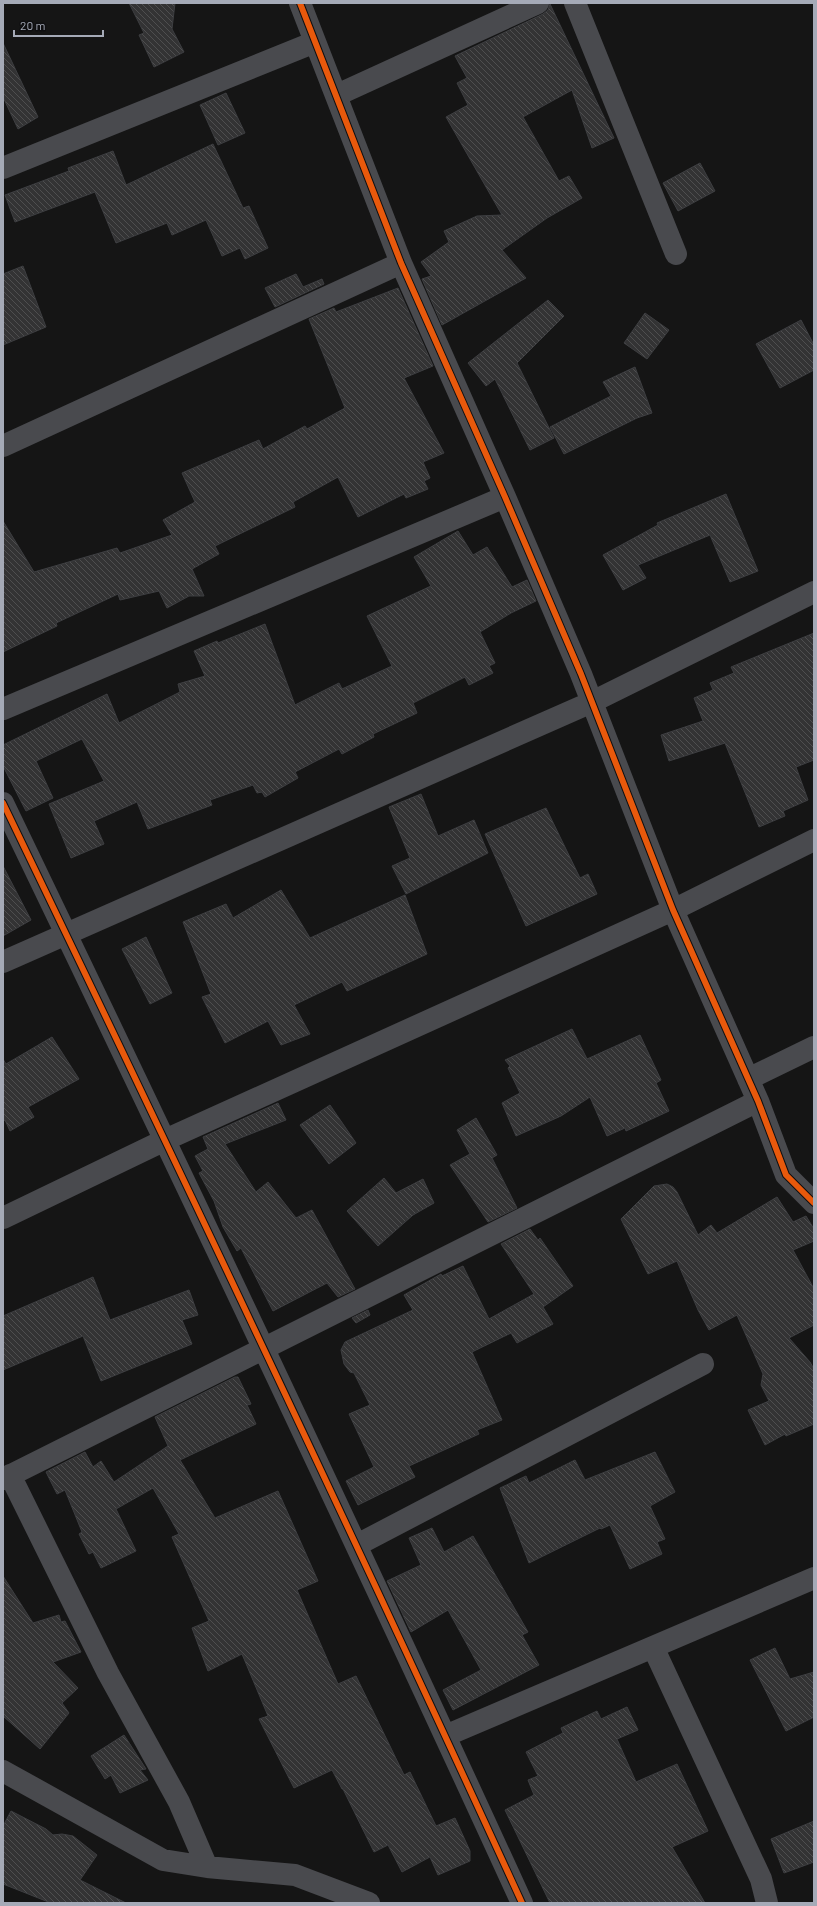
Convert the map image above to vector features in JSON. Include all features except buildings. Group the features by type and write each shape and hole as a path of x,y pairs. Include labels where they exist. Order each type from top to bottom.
{"street":[{"path":"300,3 337,95 400,263 505,497 592,702 673,910 758,1101 786,1175 814,1203"},
{"path":"337,95 538,3"},
{"path":"575,3 676,254"},
{"path":"3,168 315,42"},
{"path":"3,446 400,263"},
{"path":"3,709 505,497"},
{"path":"3,962 592,702 814,592"},
{"path":"3,803 265,1349 357,1544 522,1903"},
{"path":"3,1218 165,1140 673,910 814,840"},
{"path":"748,1079 814,1047"},
{"path":"207,1867 179,1802 108,1673 7,1477 758,1101"},
{"path":"357,1544 703,1364"},
{"path":"445,1736 814,1578"},
{"path":"653,1647 761,1880 767,1903"},
{"path":"3,1770 164,1860 207,1867 295,1875 369,1903"}],"cycle path":[{"path":"300,3 401,263 505,497 581,674 673,910 758,1101 786,1175 814,1203"},
{"path":"3,803 265,1352 522,1903"}]}
